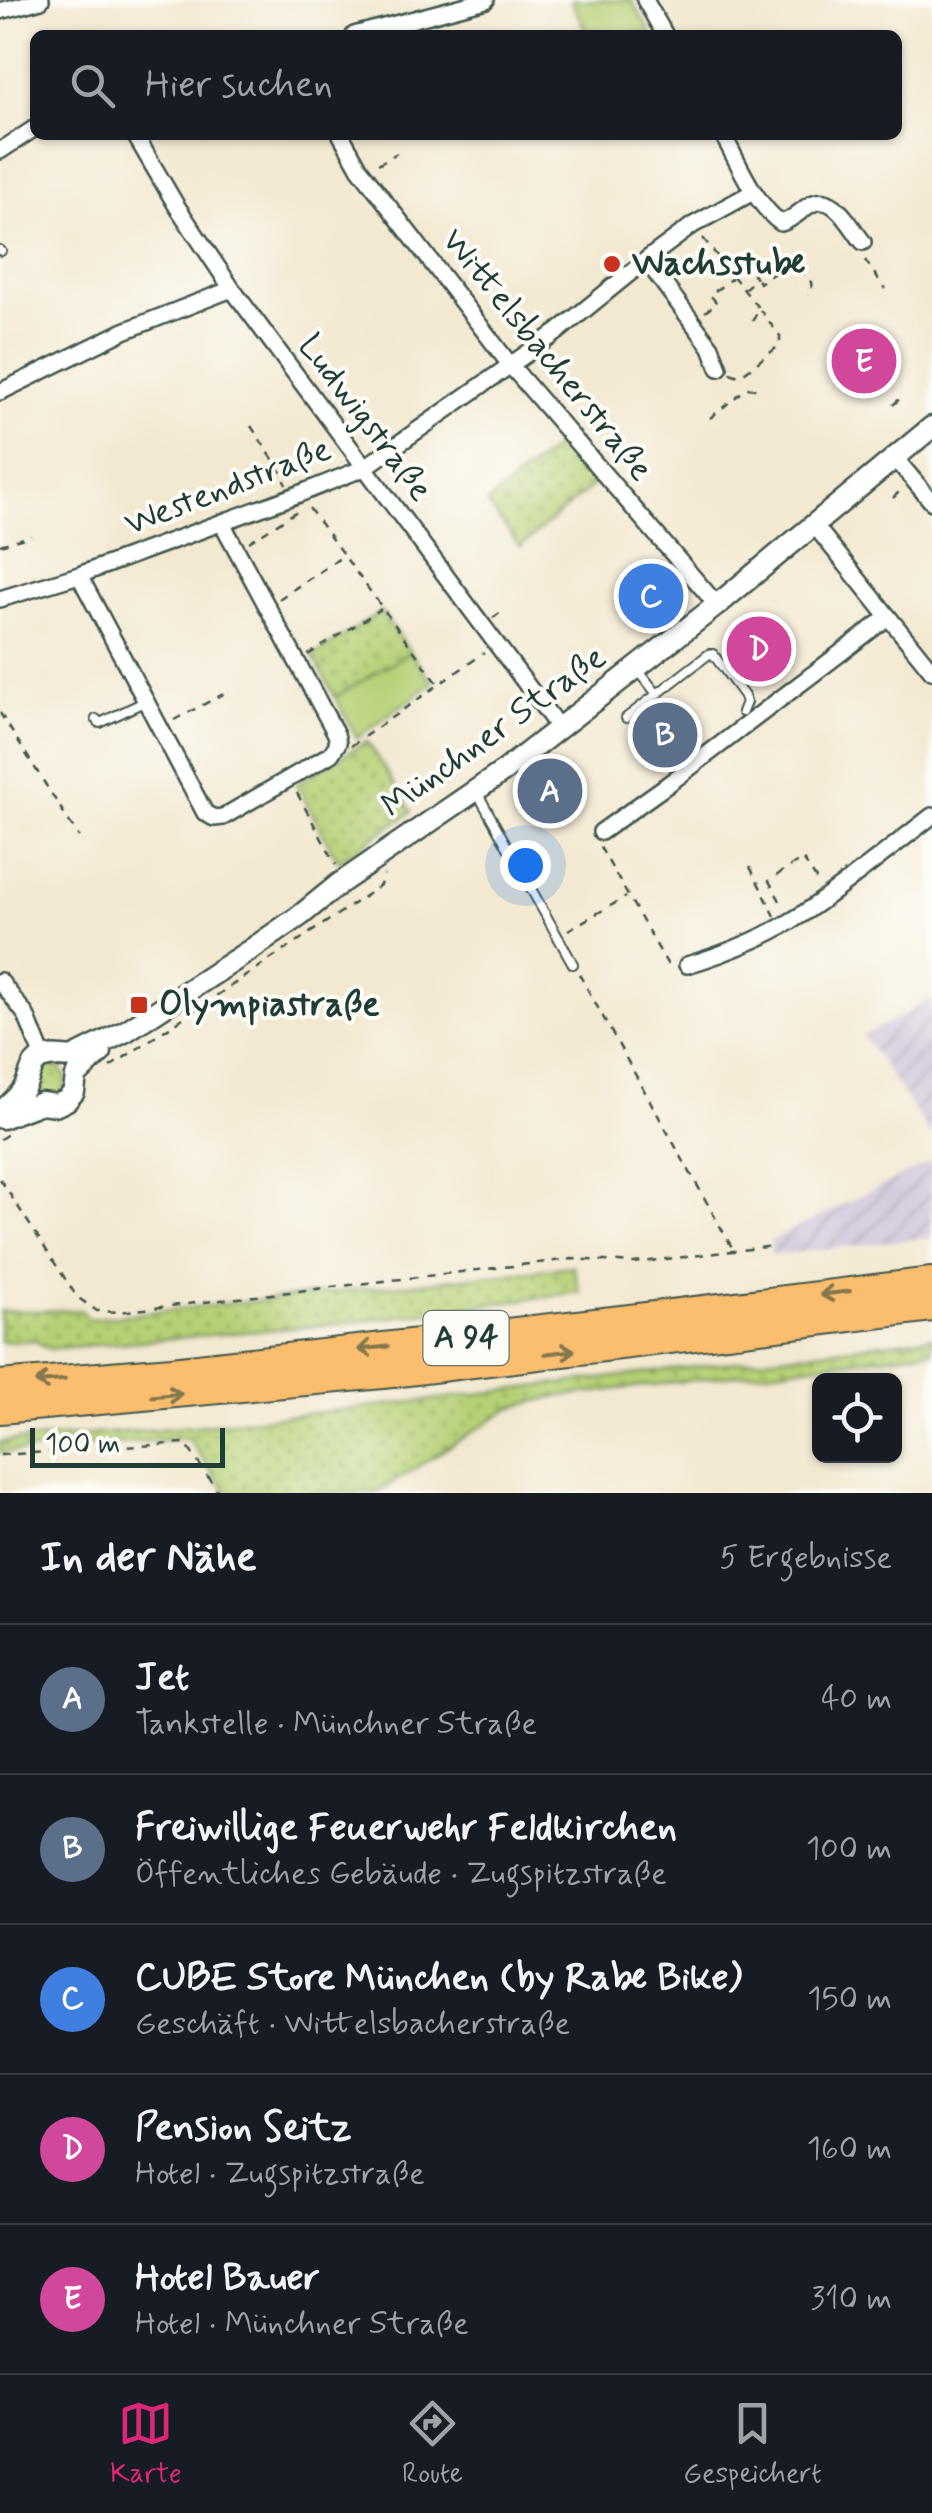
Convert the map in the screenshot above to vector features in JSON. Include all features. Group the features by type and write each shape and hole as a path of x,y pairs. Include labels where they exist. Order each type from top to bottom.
{"highway":[{"name":"A 94","path":"0,1386 190,1369 932,1282"},
{"name":"A 94","path":"0,1409 382,1374 932,1306"}],"street":[{"path":"0,12 41,0"},
{"path":"373,30 486,0"},
{"path":"645,0 662,30"},
{"path":"0,151 30,131"},
{"name":"Ludwigstraße","path":"137,140 232,288 559,728"},
{"name":"Wittelsbacherstraße","path":"344,140 360,169 511,366 717,605"},
{"path":"726,140 752,192 773,218 781,223 789,221 813,202 822,200 832,203 863,242"},
{"name":"Westendstraße","path":"0,599 79,575 364,468 556,334 693,225 752,192"},
{"path":"646,260 711,347 719,368"},
{"path":"0,392 124,331 232,288"},
{"name":"Münchner Straße","path":"0,1116 23,1091 31,1067 61,1064 126,1030 301,915 559,728 815,526 932,427"},
{"path":"895,458 932,502"},
{"path":"79,575 205,813 223,817 331,754 338,743 222,523"},
{"path":"815,526 932,671"},
{"path":"598,835 888,617"},
{"path":"686,965 713,957 786,923 932,816"},
{"path":"0,981 61,1064"},
{"name":"Münchner Straße","path":"0,1116 41,1103 57,1105 67,1100 74,1092 61,1064"},
{"path":"27,1082 31,1094 41,1103"}],"lane":[{"path":"626,718 709,654 714,654 744,696 742,712"},
{"path":"636,668 656,694"},
{"path":"96,718 100,723 108,721 146,701"},
{"path":"476,790 573,964"}],"path":[{"path":"380,163 397,153"},
{"path":"693,225 780,336 780,344 739,376 719,368"},
{"path":"775,266 789,255"},
{"path":"865,260 886,289"},
{"path":"771,262 775,266 778,270 760,283 753,274 771,262"},
{"path":"799,269 811,282 808,295"},
{"path":"692,322 717,303 710,295 732,277"},
{"path":"743,290 756,279"},
{"path":"752,322 759,309"},
{"path":"869,370 877,390"},
{"path":"710,418 748,388 756,389"},
{"path":"893,405 904,396"},
{"path":"251,426 284,476 289,498"},
{"path":"236,550 307,505 439,685"},
{"path":"0,545 31,536"},
{"path":"267,607 344,556"},
{"path":"298,662 383,608"},
{"path":"338,743 350,746 498,644"},
{"path":"160,728 229,691"},
{"path":"0,713 79,837"},
{"path":"289,778 337,866"},
{"path":"598,835 669,967"},
{"path":"790,867 803,859 827,896"},
{"path":"750,868 786,923"},
{"path":"783,871 769,881 786,923"},
{"path":"118,1062 374,890"},
{"path":"558,936 628,896"},
{"path":"573,964 735,1252"},
{"path":"0,1180 77,1297 97,1311 119,1312 572,1258 634,1262 774,1246"},
{"path":"0,1455 184,1443 219,1493"}],"shaded area":[{"path":"932,999 932,1137 863,1036"},
{"path":"932,1161 932,1237 772,1255 770,1241"}],"green space":[{"path":"571,0 631,0 650,30 586,30"},
{"path":"563,441 597,482 520,547 487,503"},
{"path":"381,612 410,652 335,697 313,656"},
{"path":"410,652 433,683 357,738 335,697"},
{"path":"367,741 412,812 338,861 296,784"},
{"path":"51,1066 62,1070 66,1081 62,1092 51,1096 40,1092 36,1081 40,1070"},
{"path":"573,1266 580,1292 338,1324 49,1349 34,1340 0,1342 0,1311 81,1310 89,1319"},
{"path":"932,1337 932,1351 554,1397 510,1408 376,1493 227,1493 188,1438 0,1453 0,1442 195,1426 430,1400"}],"place":[{"name":"Wachsstube","path":"612,264"},
{"name":"Hotel Bauer","path":"864,361"},
{"name":"CUBE Store München (by Rabe Bike)","path":"651,596"},
{"name":"Pension Seitz","path":"759,649"},
{"name":"Freiwillige Feuerwehr Feldkirchen","path":"665,735"},
{"name":"Jet","path":"550,791"},
{"name":"Olympiastraße","path":"139,1005"}]}
